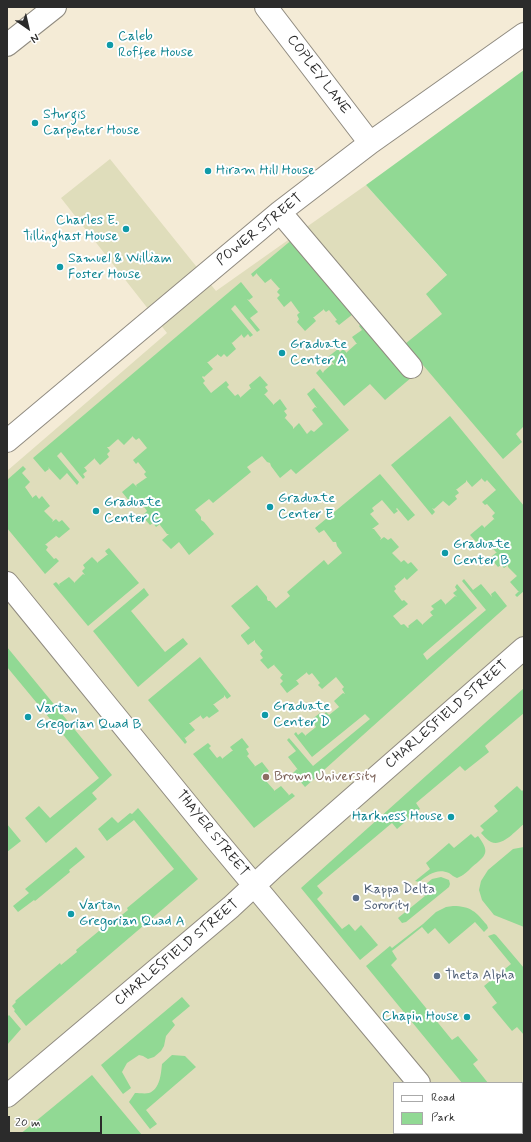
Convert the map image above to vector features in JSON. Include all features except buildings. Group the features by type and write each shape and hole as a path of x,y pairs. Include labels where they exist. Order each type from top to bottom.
{"street":[{"name":"COPLEY LANE","path":"266,7 370,143"},
{"path":"7,45 51,8"},
{"name":"POWER STREET","path":"7,440 280,212 370,143 524,34"},
{"path":"280,212 411,367"},
{"name":"THAYER STREET","path":"7,583 208,831 418,1082"},
{"name":"CHARLESFIELD STREET","path":"7,1096 231,907 254,885 524,648"}],"shaded area":[{"name":"Brown University","path":"110,159 216,291 366,185 524,361 524,1135 7,1135 7,471 167,333 61,198"}],"green space":[{"path":"524,70 524,426 516,434 522,442 503,459 405,344 442,314 426,294 447,275 366,185"},
{"path":"294,238 412,377 385,400 370,384 344,406 316,373 320,369 323,373 332,364 334,365 328,357 338,349 340,352 343,349 347,353 357,344 352,337 362,330 359,326 361,324 353,314 339,325 329,310 326,312 323,309 313,317 316,321 305,331 297,322 299,319 297,315 300,312 291,301 284,307 277,298 280,295 277,292 280,288 271,279 272,278 265,283 257,273 253,277 251,274"},
{"path":"241,282 253,297 249,300 247,299 258,312 250,318 260,330 257,332 235,305 231,309 253,335 250,337 248,334 244,338 241,334 232,343 231,342 236,349 227,357 224,354 221,357 217,354 207,362 213,369 202,377 205,381 203,383 211,393 226,381 229,385 227,387 235,396 238,394 241,398 251,389 249,385 260,376 268,385 265,387 268,391 264,395 273,405 280,399 287,409 284,411 287,415 284,419 285,418 293,429 299,423 307,434 311,430 314,432 323,424 312,410 315,407 317,408 307,394 314,388 349,430 296,474 291,469 280,478 270,463 267,462 262,456 247,467 251,472 213,503 209,499 195,510 201,517 201,520 214,534 189,555 179,542 171,549 162,540 169,534 167,534 160,524 156,527 153,523 150,525 142,516 147,511 140,500 136,503 133,499 130,502 122,492 133,483 137,487 136,485 147,478 144,474 146,472 138,462 136,464 133,460 147,448 139,438 136,440 132,436 124,445 118,439 107,447 110,451 107,454 109,457 100,465 94,458 84,467 87,471 83,474 85,477 83,479 61,452 57,456 79,482 77,485 67,473 60,480 48,467 49,469 45,472 33,458"},
{"path":"450,416 524,506 524,591 517,597 515,595 519,591 510,582 517,576 508,567 508,565 504,568 501,565 498,567 490,558 497,552 488,542 484,545 481,541 478,544 470,535 482,525 485,528 494,519 495,520 492,516 495,513 487,504 485,505 482,502 496,490 487,480 485,482 481,478 472,487 466,480 466,482 456,489 459,493 455,496 457,499 449,506 442,500 443,501 434,509 432,508 435,512 432,515 391,465"},
{"path":"23,466 26,469 22,473 30,482 25,487 32,498 36,495 39,499 42,496 50,506 44,511 53,520 52,522 56,519 59,522 62,520 70,529 59,538 55,535 56,536 45,544 48,547 46,550 54,559 56,558 59,561 45,574 7,528 7,480"},
{"path":"380,474 415,515 408,521 397,508 396,509 398,511 394,514 382,500 372,508 374,511 370,514 379,524 372,529 374,529 381,538 380,540 384,537 388,540 391,538 399,547 392,553 401,562 400,563 404,560 408,564 411,562 418,570 407,580 404,577 395,586 394,585 396,589 394,591 402,601 404,600 408,604 393,616 401,625 404,624 408,628 408,626 417,619 423,625 433,616 430,612 434,609 431,606 441,599 446,605 455,596 457,597 453,593 457,590 455,587 457,584 477,608 423,654 427,660 486,610 462,581 464,579 473,590 481,584 492,597 491,594 495,591 507,606 305,787 293,773 297,769 299,771 288,757 296,751 287,740 289,738 313,766 370,719 365,714 312,757 294,734 296,732 298,735 302,732 306,736 316,727 311,720 320,713 323,716 326,712 329,715 339,707 340,708 334,701 343,693 345,694 342,689 344,687 336,677 322,689 318,685 320,683 312,673 309,675 306,672 296,680 299,684 287,693 280,684 283,681 280,678 283,674 274,665 275,664 268,669 260,660 263,658 260,654 263,650 255,642 255,640 248,645 241,636 250,628 231,606 257,585 267,597 268,601 270,601 276,608 290,596 287,592 324,560 328,565 342,553 336,542 333,542 324,530 319,533 315,528"},
{"path":"109,548 139,583 88,626 53,584 56,582 60,586 59,584 69,577 75,583 83,574 85,575 82,571 85,568 83,565 92,557 98,563 108,555 105,551"},
{"path":"144,588 149,595 131,611 165,652 183,638 188,644 138,687 93,631"},
{"path":"7,647 112,775 92,793 97,799 46,843 25,818 39,806 50,818 99,778 7,667"},
{"path":"200,657 231,696 227,699 224,695 224,697 213,704 219,711 209,718 207,716 203,719 200,715 189,723 195,730 185,738 184,737 187,742 185,744 148,700"},
{"path":"524,688 524,713 485,746 489,752 465,771 460,766 416,803 420,809 397,829 392,823 317,886 323,893 317,899 342,929 349,924 355,931 361,925 378,945 360,960 301,888"},
{"path":"242,738 249,747 246,749 249,754 247,756 255,766 254,767 262,762 269,771 266,774 269,777 266,781 274,791 281,786 289,795 288,796 292,793 295,796 254,828 193,754 208,743 211,746 209,748 217,758 220,756 223,759 233,751 230,747"},
{"path":"517,786 522,791 524,789 524,824 505,840 496,843 491,842 481,833 484,830 480,826 498,811 494,806"},
{"path":"138,808 198,879 26,1026 14,1011 15,1010 12,1006 16,1002 15,1001 60,963 61,965 77,952 76,950 111,921 112,923 128,910 127,908 174,869 134,820 107,841 98,829 112,817 118,823"},
{"path":"7,824 21,841 7,852"},
{"path":"471,834 475,838 478,836 482,841 485,853 481,859 465,873 457,878 449,873 441,871 429,875 419,882 415,881 430,869 426,863 449,843 454,848"},
{"path":"76,847 85,857 69,870 70,872 35,901 34,900 18,912 13,906 29,893 25,889"},
{"path":"524,847 524,927 494,915 482,900 479,890 481,881 488,870 513,849"},
{"path":"441,877 449,880 449,887 406,922 402,923 398,918 425,896 418,888 421,888 432,879"},
{"path":"459,906 473,911 483,920 488,928 484,932 475,922 449,944 435,928 428,934 422,927 392,951 397,959 391,965 452,1040 458,1036 478,1060 473,1064 487,1082 461,1082 366,966 390,946 392,948 436,912 446,907"},
{"path":"494,934 524,968 524,1035 517,1027 512,1031 492,1007 497,1003 484,986 511,964 488,936"},
{"path":"182,997 190,1006 172,1021 175,1025 166,1036 164,1046 161,1051 154,1057 148,1059 139,1055 127,1063 122,1072 131,1088 123,1094 101,1065"},
{"path":"7,1015 9,1015 21,1029 7,1045"},
{"path":"172,1055 185,1056 196,1067 146,1110 157,1124 150,1129 129,1102 135,1093 149,1093 156,1088 159,1081 162,1064"},
{"path":"92,1075 142,1135 19,1135"}],"place":[{"name":"Caleb Roffee House","path":"110,45"},
{"name":"Sturgis Carpenter House","path":"35,123"},
{"name":"Hiram Hill House","path":"208,171"},
{"name":"Charles E. Tillinghast House","path":"126,229"},
{"name":"Samuel & William Foster House","path":"60,267"},
{"name":"Graduate Center A","path":"282,353"},
{"name":"Graduate Center E","path":"270,507"},
{"name":"Graduate Center C","path":"96,511"},
{"name":"Graduate Center B","path":"445,553"},
{"name":"Graduate Center D","path":"265,715"},
{"name":"Vartan Gregorian Quad B","path":"28,717"},
{"name":"Brown University","path":"266,777"},
{"name":"Harkness House","path":"451,817"},
{"name":"Kappa Delta Sorority","path":"356,898"},
{"name":"Vartan Gregorian Quad A","path":"71,914"},
{"name":"Theta Alpha","path":"437,976"},
{"name":"Chapin House","path":"467,1017"}]}
